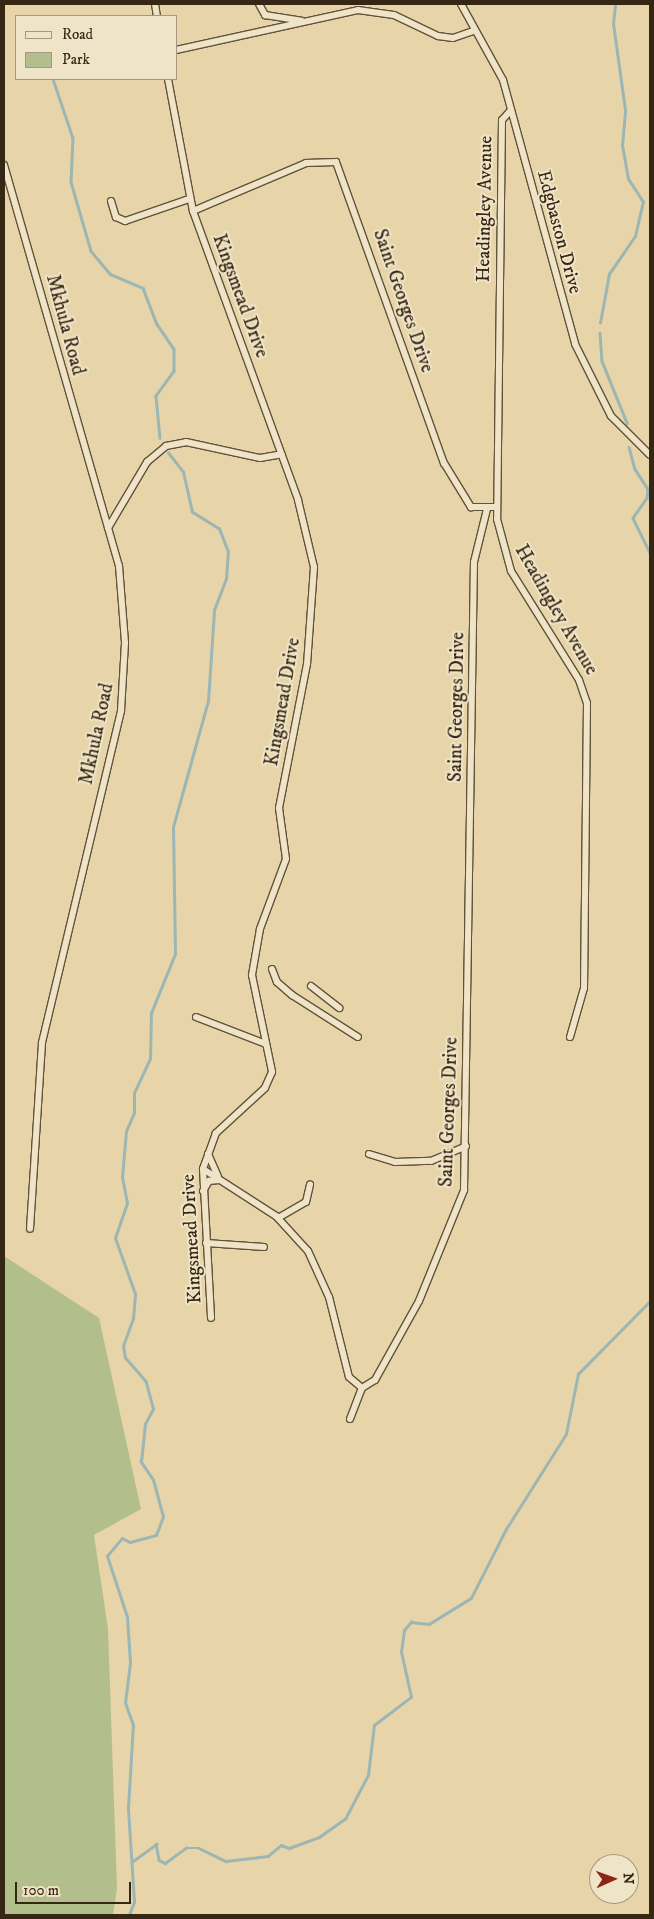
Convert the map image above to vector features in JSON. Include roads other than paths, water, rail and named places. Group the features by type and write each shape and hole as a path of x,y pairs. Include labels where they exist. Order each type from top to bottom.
{"street":[{"path":"259,4 266,15 307,21"},
{"name":"Edgbaston Drive","path":"461,4 473,31 499,71 575,344 611,416 650,455"},
{"path":"178,50 239,40 343,11 373,10 438,36 453,38 473,31"},
{"name":"Kingsmead Drive","path":"168,80 193,211 282,454 313,552 314,581 307,664 279,808 286,859 260,929 252,974 266,1044 270,1079 228,1118 208,1150 203,1169 202,1195 211,1318"},
{"name":"Headingley Avenue","path":"511,110 502,120 497,507 500,542 511,571 579,680 587,703 584,988 570,1037"},
{"name":"Saint Georges Drive","path":"193,211 306,163 336,162 444,463 467,503 487,509 474,562 464,1190 448,1232 395,1346 375,1380 362,1388 350,1419"},
{"name":"Mkhula Road","path":"4,165 6,182 108,528 123,590 122,702 42,1043 30,1229"},
{"path":"111,201 116,217 125,221 190,199"},
{"path":"108,528 147,462 166,446 186,442 260,458 282,454"},
{"path":"487,509 497,507"},
{"path":"272,969 277,982 292,995 358,1036"},
{"path":"311,986 339,1008"},
{"path":"196,1017 266,1044"},
{"path":"369,1154 395,1162 431,1161 466,1146"},
{"path":"208,1150 210,1165 222,1180"},
{"path":"203,1169 278,1218 318,1268 349,1377 362,1388"},
{"path":"202,1195 209,1181 222,1180"},
{"path":"278,1218 306,1202 310,1184"},
{"path":"206,1243 264,1247"}],"waterway":[{"path":"600,323 609,274 635,236 643,202 628,179 622,146 625,110 613,24 615,4"},
{"path":"53,80 73,138 71,182 91,251 110,274 143,288 157,324 174,349 174,371 156,396 160,438"},
{"path":"600,333 602,361 627,423"},
{"path":"629,447 635,469 648,489 647,498 633,518 650,553"},
{"path":"129,1915 134,1902 128,1808 133,1725 125,1703 130,1663 127,1617 107,1556 122,1538 130,1542 156,1535 163,1517 153,1480 141,1462 145,1424 153,1409 146,1382 125,1358 123,1346 133,1318 135,1294 115,1238 127,1203 122,1177 126,1131 134,1113 134,1093 150,1059 151,1013 175,954 173,827 208,701 214,610 226,579 228,552 219,529 192,512 183,472 168,453"},
{"path":"133,1861 156,1844 159,1860 165,1863 186,1848 199,1848 226,1861 268,1856 281,1845 289,1848 319,1837 345,1819 368,1775 374,1725 411,1697 401,1652 404,1630 411,1622 429,1624 471,1598 506,1529 566,1434 578,1374 650,1301"}]}
